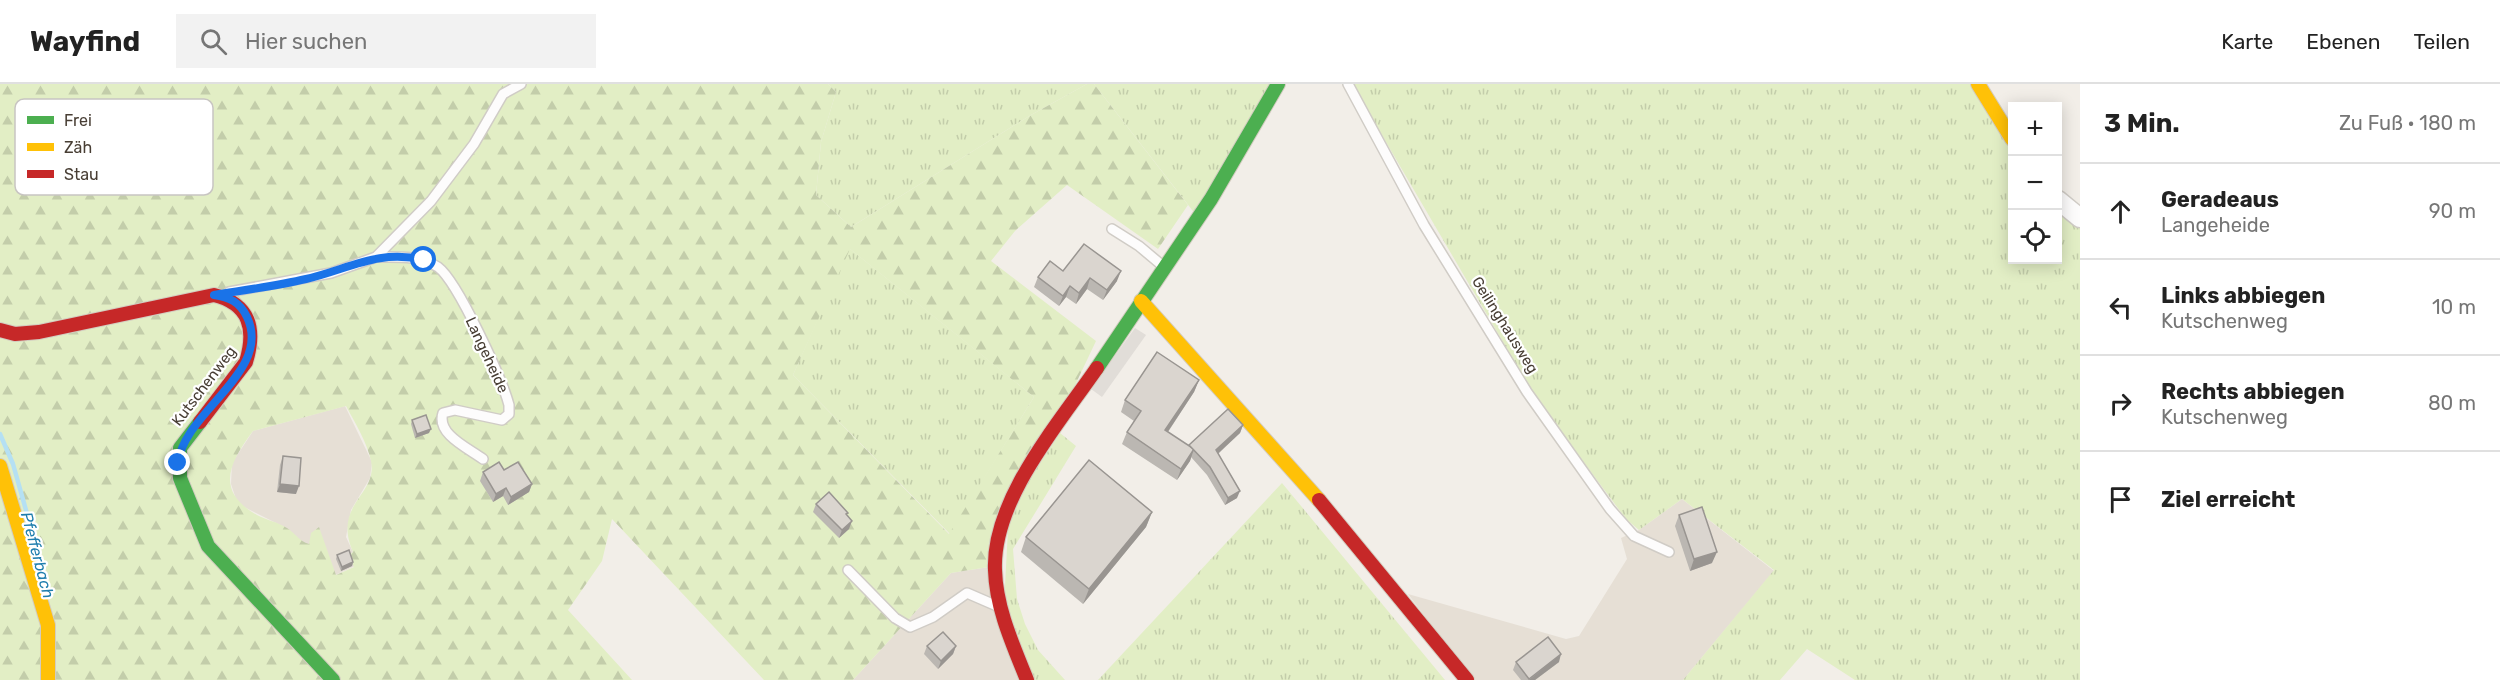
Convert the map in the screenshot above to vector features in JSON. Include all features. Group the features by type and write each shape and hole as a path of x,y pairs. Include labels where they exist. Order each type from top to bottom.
{"street":[{"path":"1027,680 999,606 995,554 998,534 1030,470 1246,146 1278,84"},
{"path":"1978,84 2008,131"},
{"path":"2062,203 2080,218"},
{"path":"0,330 15,334 39,332 214,295"},
{"name":"Kutschenweg","path":"214,295 230,298 243,310 251,327 251,349 240,370 180,448 180,478 208,546 333,680"},
{"path":"1142,301 1316,497 1467,680"},
{"path":"0,466 48,626 48,680"}],"lane":[{"name":"Langeheide","path":"376,257 431,201 474,144 503,94 521,84"},
{"name":"Geilinghausweg","path":"1348,84 1424,225 1527,392 1610,509 1634,536 1669,552"},
{"path":"1112,229 1139,246 1164,267"},
{"name":"Langeheide","path":"214,295 303,280 376,257 424,260 436,266 451,281 483,345 509,405 509,414 502,420 455,410 443,413 441,421 444,430 483,459"},
{"path":"848,570 895,618 910,627 933,617 967,593 999,606"}],"shaded area":[{"path":"1135,328 1146,335 1102,397 1091,389"},
{"path":"345,406 372,462 370,478 351,510 346,537 353,552 355,566 335,575 309,545 286,528 244,507 236,499 231,484 232,463 253,431"},
{"path":"1682,499 1774,571 1683,680 1473,680 1408,594 1566,639 1579,636 1627,559 1621,538 1639,530"},
{"path":"989,567 1019,680 853,680 951,573"}],"green space":[{"path":"0,84 828,84 836,92 821,142 816,195 851,227 1031,115 1087,84 1094,84 1188,205 1158,249 1067,185 1015,231 991,261 1096,341 989,567 951,573 853,680 764,680 612,519 602,561 568,610 632,680 0,680","holes":["850,249 1034,397 949,534 793,375","346,406 371,461 371,473 368,483 351,511 348,522 348,536 353,552 349,555 354,567 336,575 319,527 311,533 309,544 302,541 290,530 257,515 244,506 235,496 230,476 238,454 253,431"]},
{"path":"828,84 1087,84 1031,115 851,227 816,195 821,142 836,92"},
{"path":"1094,84 1277,84 1196,215"},
{"path":"1352,84 1975,84 2008,140 2008,264 2062,264 2062,208 2080,222 2080,680 1855,680 1807,649 1780,680 1683,680 1774,570 1682,499 1639,530 1626,519 1535,397"},
{"path":"849,248 1034,397 950,534 793,375"},
{"path":"1060,433 1076,446 1013,549 1017,599 1025,624 1038,650 1065,680 1032,680 1004,605 1009,510"},
{"path":"1282,483 1445,680 1098,680"}],"building":[{"path":"1084,244 1121,271 1107,290 1090,278 1079,293 1070,286 1063,296 1038,277 1050,261 1063,271"},
{"path":"1157,352 1199,380 1165,430 1194,449 1181,469 1127,432 1141,411 1125,400"},
{"path":"1228,409 1243,425 1216,450 1240,491 1228,498 1210,467 1189,445"},
{"path":"426,415 431,429 417,434 412,420"},
{"path":"283,456 301,458 299,486 280,484"},
{"path":"1089,460 1152,512 1089,589 1026,537"},
{"path":"499,462 504,470 518,462 532,484 511,497 506,488 496,494 483,472"},
{"path":"829,492 848,513 846,514 852,521 842,530 816,504"},
{"path":"1702,507 1717,552 1694,559 1679,515"},
{"path":"349,550 353,562 342,567 337,555"},
{"path":"943,632 956,646 941,661 927,646"},
{"path":"1548,637 1561,654 1529,679 1516,662"}],"waterway":[{"name":"Pfefferbach","path":"0,434 13,464 31,528"}],"traffic: fast":[{"path":"1097,368 1211,199 1278,84"},
{"path":"200,422 180,448 180,478 208,546 333,680"}],"traffic: slow":[{"path":"1978,84 2008,133"},
{"path":"1141,301 1319,500"},
{"path":"0,466 48,625 48,680"}],"traffic: jam":[{"path":"0,330 15,334 39,332 214,295 226,299 243,311 247,319 250,329 249,350 246,362 200,422"},
{"path":"1027,680 998,598 995,570 997,543 1004,517 1031,463 1097,368"},
{"path":"1319,500 1467,680"}],"route":[{"path":"178,463 180,448 184,441 246,362 251,349 251,327 243,310 230,298 214,295 303,280 376,257 424,260"}]}
